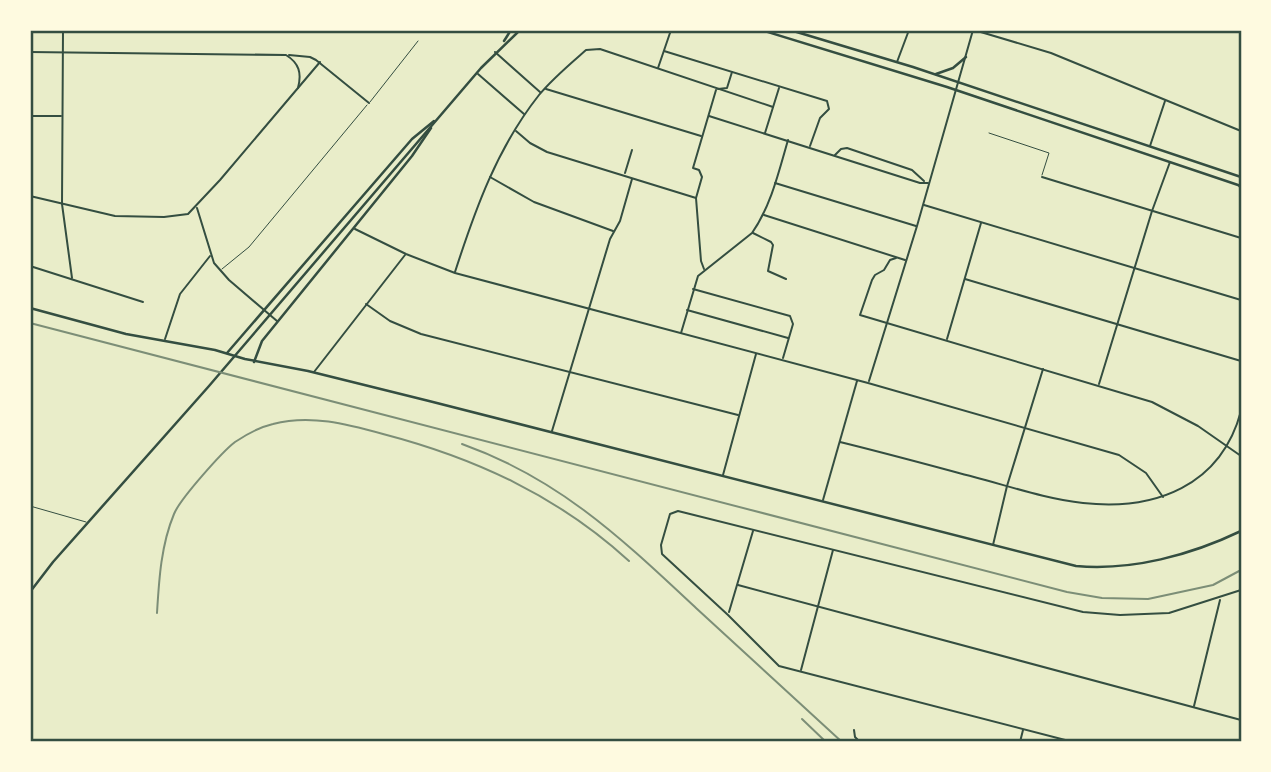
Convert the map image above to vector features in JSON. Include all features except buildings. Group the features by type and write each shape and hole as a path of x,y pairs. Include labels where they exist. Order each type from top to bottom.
{"street":[{"path":"63,30 62,204 72,278"},
{"path":"503,44 511,30"},
{"path":"30,592 476,73 520,30"},
{"path":"658,68 671,30"},
{"path":"761,30 957,91 1241,186"},
{"path":"790,30 1241,177"},
{"path":"897,63 909,30"},
{"path":"868,383 930,183 973,30 1051,53 1241,131"},
{"path":"455,273 482,191 525,114 541,93 586,50 600,49 773,107"},
{"path":"664,51 830,103 828,111 820,118 809,147"},
{"path":"30,52 302,55 320,62 369,103"},
{"path":"495,52 541,93"},
{"path":"286,55 294,60 299,68 298,89"},
{"path":"934,75 953,68 966,57"},
{"path":"30,196 115,216 182,216 197,207 320,62"},
{"path":"717,89 727,88 732,72"},
{"path":"476,73 525,114"},
{"path":"765,133 779,87"},
{"path":"546,88 702,137"},
{"path":"704,269 696,198 702,177 699,170 693,168 717,89"},
{"path":"1149,147 1165,100"},
{"path":"30,116 62,116"},
{"path":"254,362 258,347 277,321 412,156 439,116"},
{"path":"227,353 412,139 439,116"},
{"path":"709,116 920,183 930,183"},
{"path":"516,130 547,152 696,198"},
{"path":"681,334 696,279 704,269 752,233 763,215 788,140"},
{"path":"835,155 841,149 847,148 912,170 925,182"},
{"path":"624,175 632,150"},
{"path":"1098,385 1170,162"},
{"path":"490,177 534,202 614,231"},
{"path":"1042,177 1241,238"},
{"path":"552,432 632,179"},
{"path":"775,183 917,226"},
{"path":"923,204 1241,300"},
{"path":"197,207 210,255 220,270 277,321"},
{"path":"763,215 858,243 865,249 906,261"},
{"path":"947,340 982,222"},
{"path":"353,228 406,254 455,273 868,383 1130,460 1146,473 1163,497"},
{"path":"752,233 771,242 768,271 786,279"},
{"path":"313,373 406,254"},
{"path":"165,342 180,294 210,255"},
{"path":"896,258 890,260 884,270 873,277 860,315 1161,405 1198,426 1241,456"},
{"path":"30,266 143,302"},
{"path":"965,279 1241,361"},
{"path":"692,289 787,315 793,321 783,360"},
{"path":"366,304 390,321 421,334 738,415"},
{"path":"30,308 126,334 227,353 254,362 313,373 552,432 1064,564 1107,568 1142,563 1186,552 1241,531"},
{"path":"687,310 789,338"},
{"path":"722,476 756,354"},
{"path":"993,546 1007,486 1043,368"},
{"path":"822,502 857,380"},
{"path":"840,442 1082,503 1119,504 1163,497 1197,481 1227,446 1241,411"},
{"path":"1073,742 776,664 661,552 668,519 672,512 678,511 1083,612 1120,615 1169,613 1241,590"},
{"path":"728,615 754,530"},
{"path":"801,671 834,549"},
{"path":"738,584 1241,720"},
{"path":"1194,706 1220,598"},
{"path":"1020,742 1023,729"},
{"path":"854,730 855,737 860,742"}],"lane":[{"path":"220,270 248,247 418,41"},
{"path":"989,134 1049,153 1042,177"},
{"path":"30,506 88,522"}],"railway":[{"path":"30,323 1067,592 1102,598 1148,599 1213,585 1241,570"},
{"path":"157,613 163,550 174,514 184,498 235,442 263,427 287,421 315,420 356,427 417,444 483,468 514,482 574,517 629,561"},
{"path":"462,444 530,475 588,513 642,558 842,742"},
{"path":"802,719 826,742"}]}
